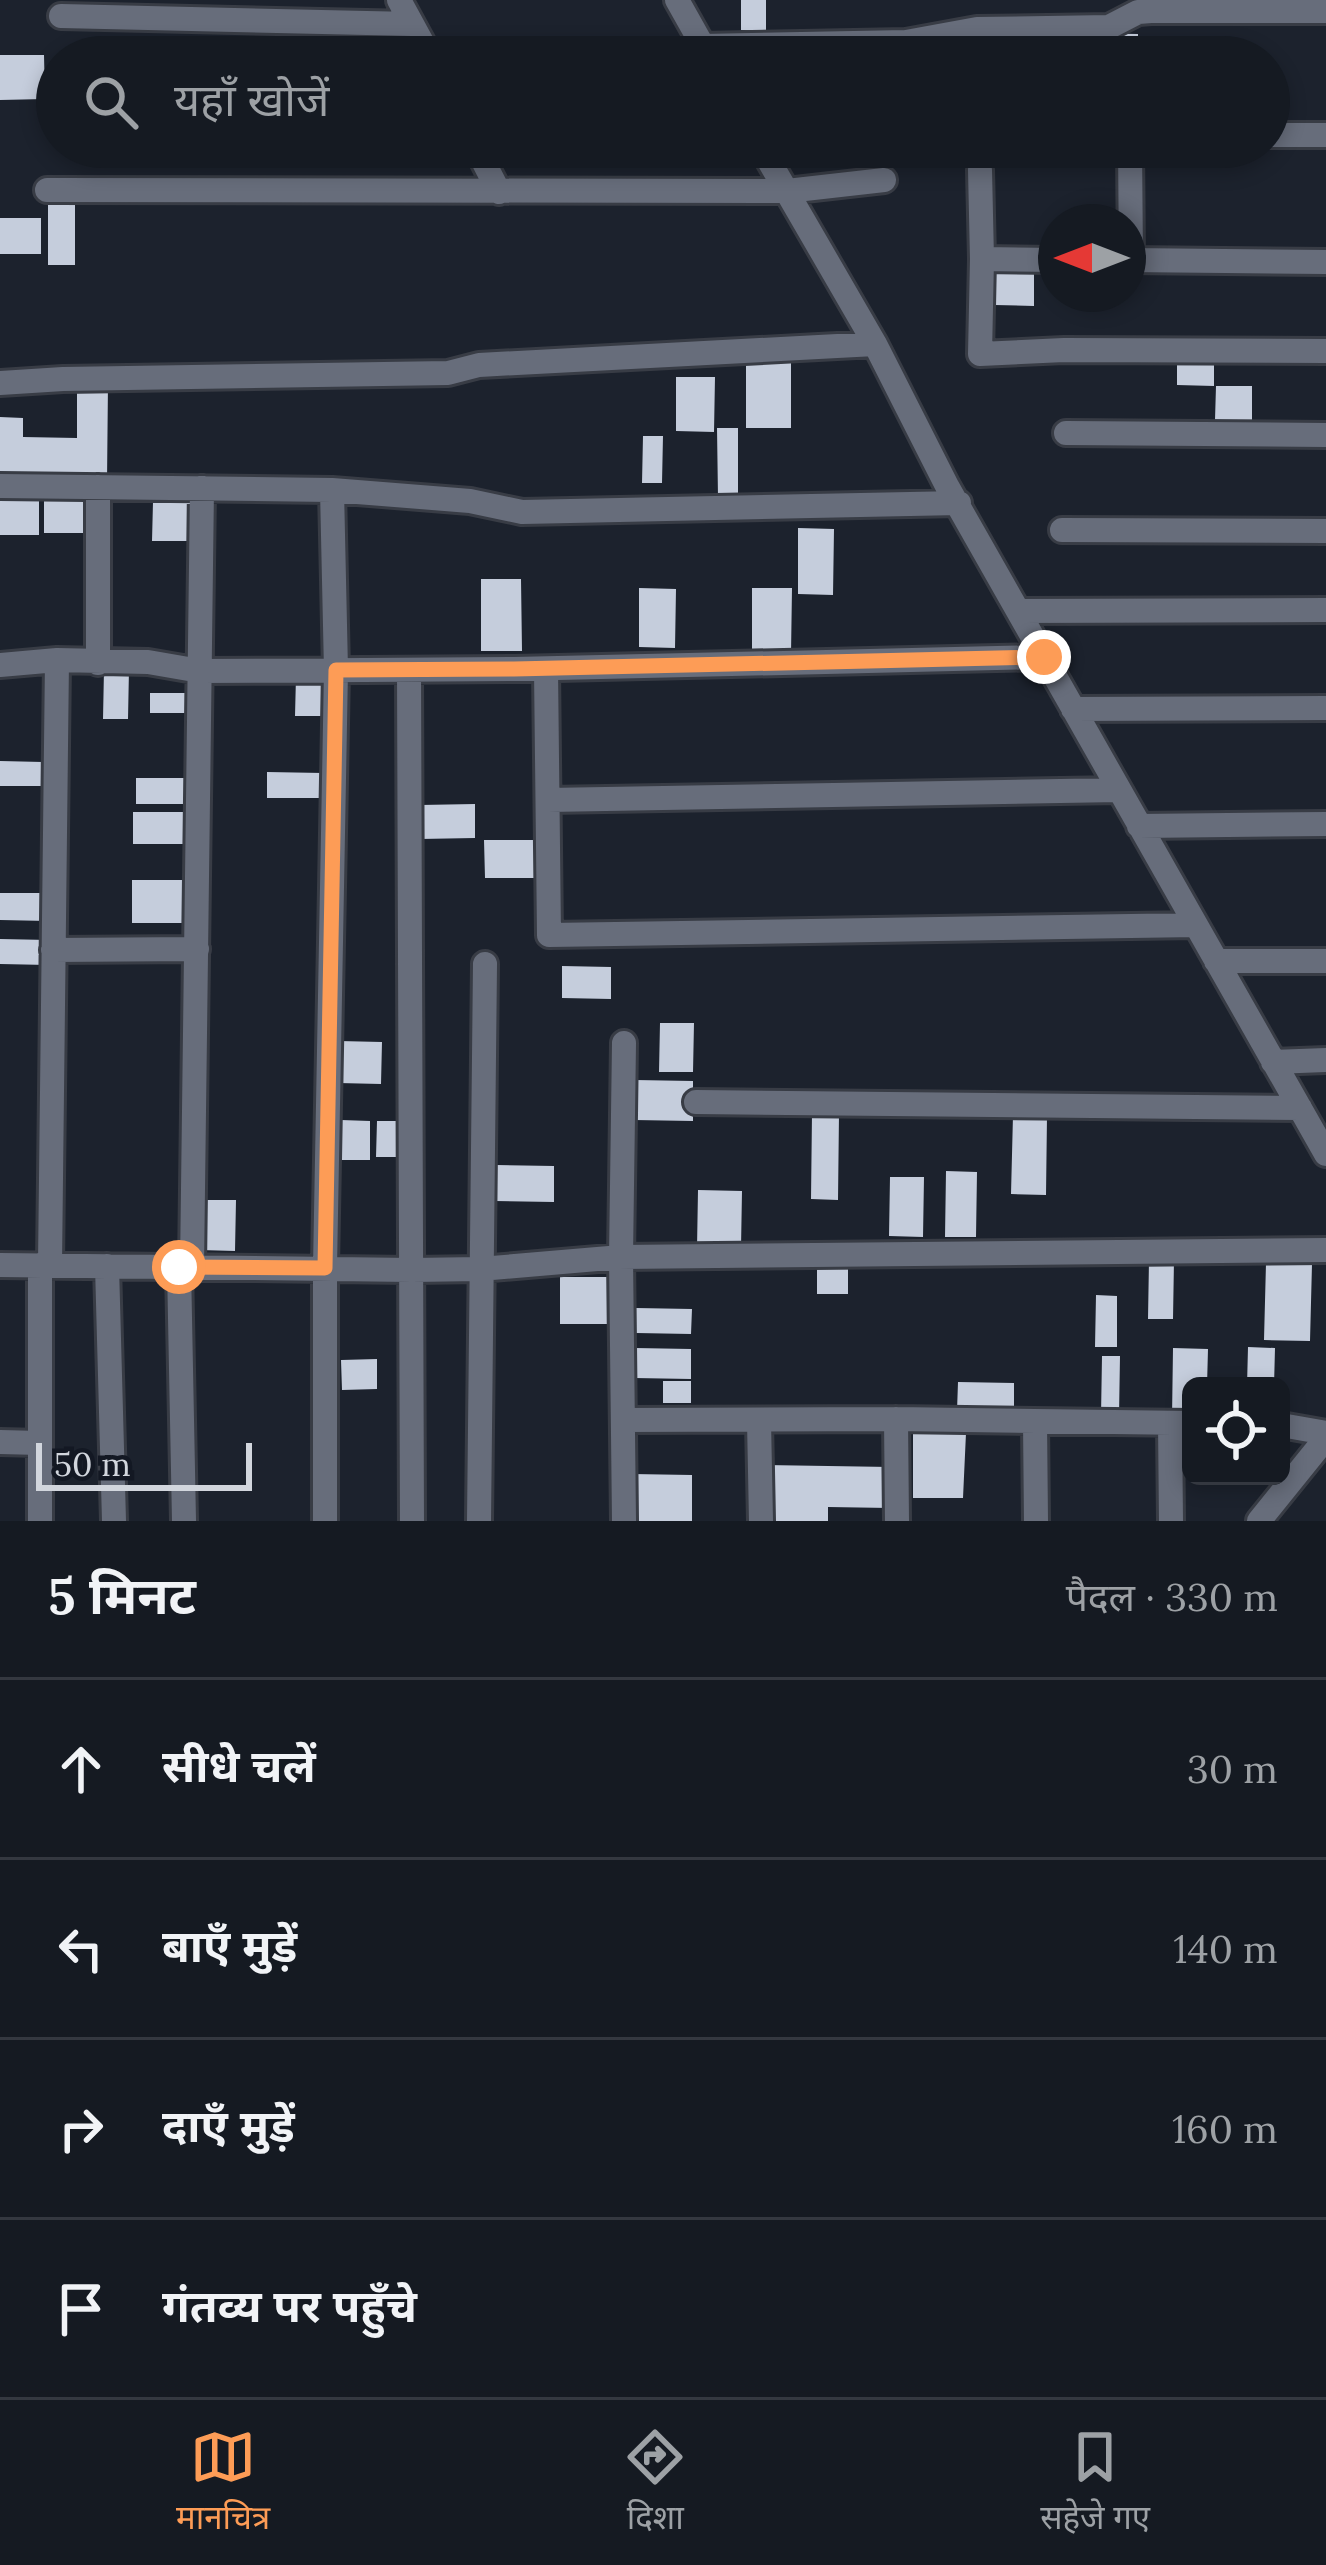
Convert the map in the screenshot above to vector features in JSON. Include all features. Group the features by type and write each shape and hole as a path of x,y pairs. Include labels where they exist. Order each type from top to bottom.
{"street":[{"path":"399,0 419,36"},
{"path":"677,0 697,36"},
{"path":"936,36 977,29 1109,27 1150,11 1326,11"},
{"path":"61,16 412,24"},
{"path":"1290,135 1326,135"},
{"path":"487,168 500,192"},
{"path":"773,168 874,344 946,486 1326,1154"},
{"path":"1128,168 1128,204"},
{"path":"980,170 980,354 1326,351"},
{"path":"47,190 787,191 884,180"},
{"path":"982,259 1038,260"},
{"path":"1146,260 1326,262"},
{"path":"0,383 448,373 479,365 874,344"},
{"path":"1066,433 1326,435"},
{"path":"0,486 332,490 470,501 522,512 959,503"},
{"path":"98,487 98,663"},
{"path":"184,1521 202,488"},
{"path":"325,1521 336,670 332,490"},
{"path":"1062,530 1326,532"},
{"path":"1018,611 1326,610"},
{"path":"0,665 57,660 148,662 200,671 546,669 1044,657"},
{"path":"40,1521 57,660"},
{"path":"546,669 549,935 1196,926"},
{"path":"409,670 412,1521"},
{"path":"1073,709 1326,708"},
{"path":"548,800 1119,790"},
{"path":"1139,826 1326,824"},
{"path":"53,950 196,949"},
{"path":"1216,962 1326,961"},
{"path":"479,1521 484,964"},
{"path":"624,1043 624,1521"},
{"path":"1273,1062 1326,1060"},
{"path":"696,1102 1300,1108"},
{"path":"0,1265 412,1270 621,1257 1326,1250"},
{"path":"107,1266 114,1521"},
{"path":"896,1419 897,1521"},
{"path":"623,1420 1180,1423 1171,1521"},
{"path":"759,1420 761,1521"},
{"path":"1035,1422 1036,1521"},
{"path":"1259,1521 1326,1436 1290,1427"},
{"path":"0,1442 40,1443"}],"building":[{"path":"741,0 766,0 766,31 741,30"},
{"path":"1069,33 1138,34 1138,36"},
{"path":"0,55 36,55 36,99 0,100"},
{"path":"48,194 75,194 75,265 48,265"},
{"path":"0,218 41,218 41,254 0,254"},
{"path":"995,271 1034,271 1034,306 995,305"},
{"path":"746,357 791,357 791,428 746,428"},
{"path":"1177,357 1214,357 1214,386 1177,385"},
{"path":"676,377 715,377 714,432 676,431"},
{"path":"77,382 108,382 107,482 0,482 0,417 23,418 23,437 77,438"},
{"path":"1216,386 1252,386 1252,421 1215,420"},
{"path":"717,428 738,428 738,498 718,498"},
{"path":"643,436 663,436 662,483 642,483"},
{"path":"44,490 92,492 93,533 44,533"},
{"path":"0,494 39,494 39,535 0,535"},
{"path":"153,502 192,502 191,541 152,541"},
{"path":"798,528 834,529 833,595 798,594"},
{"path":"481,579 521,579 522,651 481,651"},
{"path":"639,588 676,589 675,648 639,647"},
{"path":"752,588 792,588 791,654 752,653"},
{"path":"104,669 129,669 128,719 103,719"},
{"path":"296,676 325,676 325,716 295,716"},
{"path":"150,693 189,693 189,713 150,713"},
{"path":"0,761 43,762 43,786 0,786"},
{"path":"267,772 323,773 323,798 267,798"},
{"path":"136,778 186,778 186,804 136,804"},
{"path":"475,804 475,838 420,839 420,805"},
{"path":"133,812 188,812 188,844 133,844"},
{"path":"484,840 543,840 544,878 485,878"},
{"path":"132,880 187,880 187,923 132,923"},
{"path":"0,893 48,893 48,921 0,920"},
{"path":"0,939 49,940 48,965 0,964"},
{"path":"562,966 611,967 611,999 562,998"},
{"path":"660,1023 694,1023 693,1072 659,1072"},
{"path":"339,1041 382,1042 381,1084 338,1083"},
{"path":"635,1080 693,1081 693,1121 634,1120"},
{"path":"812,1113 839,1114 838,1200 811,1199"},
{"path":"1013,1115 1047,1116 1046,1195 1011,1194"},
{"path":"341,1120 370,1121 370,1160 340,1160"},
{"path":"377,1121 405,1121 404,1157 376,1157"},
{"path":"496,1165 554,1166 554,1202 495,1201"},
{"path":"946,1171 977,1172 976,1237 945,1237"},
{"path":"890,1177 924,1177 923,1237 889,1236"},
{"path":"698,1190 742,1191 741,1248 697,1248"},
{"path":"201,1200 236,1200 235,1251 200,1250"},
{"path":"817,1259 848,1259 848,1294 817,1294"},
{"path":"1149,1260 1174,1260 1173,1319 1148,1319"},
{"path":"1266,1263 1312,1264 1310,1341 1264,1340"},
{"path":"560,1277 613,1277 614,1324 560,1324"},
{"path":"1096,1295 1117,1296 1117,1347 1095,1347"},
{"path":"636,1308 692,1309 691,1334 636,1333"},
{"path":"1248,1347 1275,1348 1274,1377 1247,1377"},
{"path":"635,1348 691,1349 691,1379 634,1378"},
{"path":"1173,1348 1208,1349 1207,1377 1182,1377 1182,1418 1172,1418"},
{"path":"1102,1356 1120,1356 1119,1416 1101,1416"},
{"path":"377,1359 377,1389 342,1390 341,1360"},
{"path":"663,1381 691,1381 691,1403 663,1403"},
{"path":"958,1382 1014,1383 1014,1412 957,1411"},
{"path":"913,1431 966,1433 963,1498 913,1498"},
{"path":"765,1465 891,1467 890,1508 828,1507 828,1521 764,1521"},
{"path":"632,1474 692,1475 692,1521 631,1521"}],"route":[{"path":"179,1267 325,1268 336,670 1044,657"}]}
